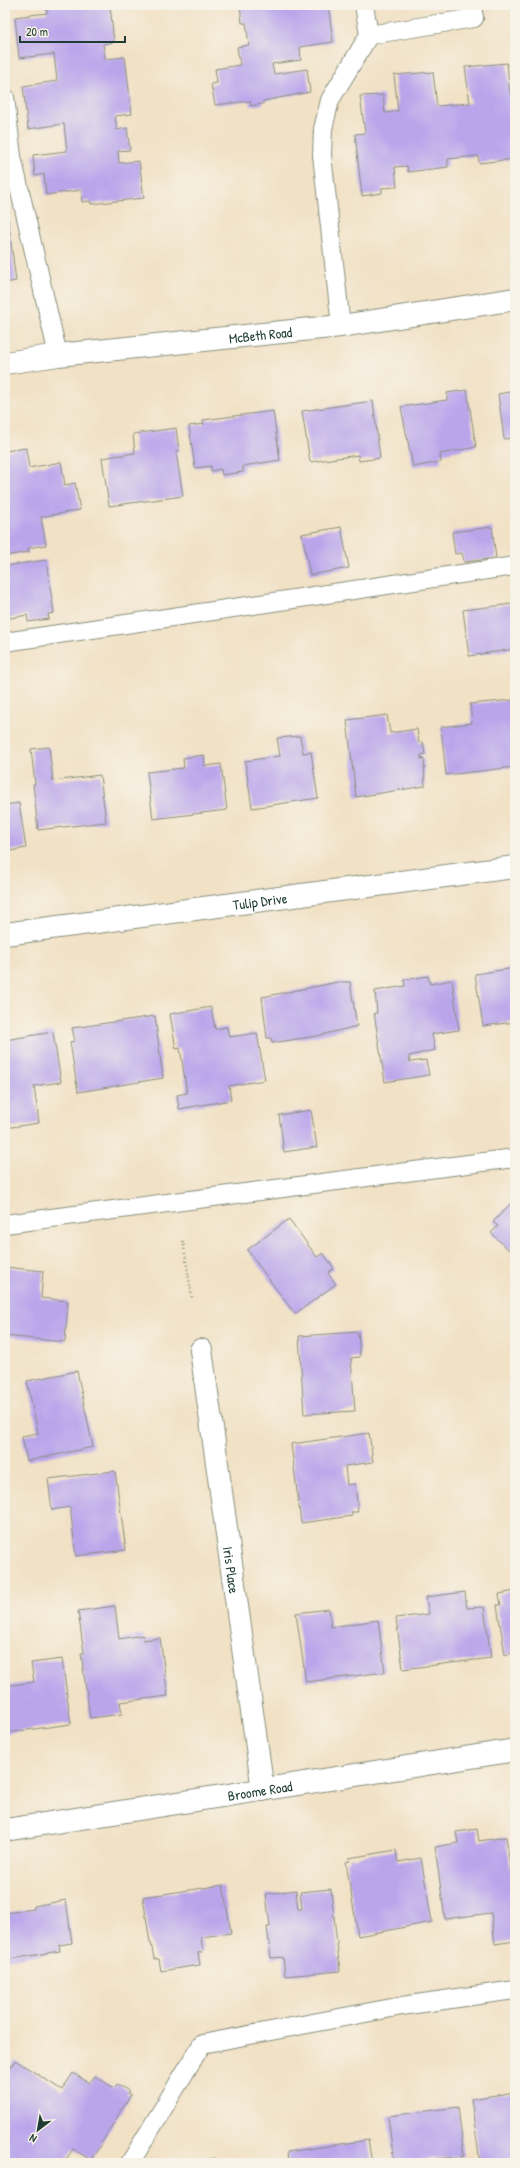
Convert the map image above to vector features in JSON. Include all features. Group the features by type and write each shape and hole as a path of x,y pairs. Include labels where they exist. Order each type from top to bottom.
{"street":[{"name":"McBeth Road","path":"5,363 58,355 341,326 515,299"},
{"name":"Tulip Drive","path":"5,934 515,867"},
{"name":"Iris Place","path":"201,1350 263,1790"},
{"name":"Broome Road","path":"5,1830 515,1750"}],"lane":[{"path":"341,326 322,155 323,129 330,100 369,35 364,5"},
{"path":"369,35 474,18 472,5"},
{"path":"5,97 9,158 58,355"},
{"path":"5,642 515,566"},
{"path":"5,1224 515,1158"},
{"path":"130,2163 202,2044 402,2006 515,1990"}],"path":[{"path":"183,1241 192,1298"}],"building":[{"path":"46,5 110,5 114,42 103,44 105,59 125,57 132,114 115,116 117,130 127,128 130,150 118,151 119,163 139,161 144,198 91,204 90,201 82,202 81,190 46,195 44,174 35,176 33,155 67,151 64,124 28,129 23,86 57,81 54,54 19,58 15,17 47,13"},
{"path":"240,5 328,5 333,42 300,47 301,60 272,64 274,74 307,69 310,92 263,101 263,104 251,106 250,101 215,105 211,84 217,83 215,69 240,65 237,47 249,45 246,23 242,23"},
{"path":"507,63 510,94 515,94 515,159 479,163 478,156 448,159 448,167 408,172 407,166 395,167 397,187 382,188 382,193 362,196 355,134 365,133 360,96 383,95 385,113 398,111 394,75 433,72 437,106 470,103 465,67"},
{"path":"5,219 8,219 16,281 5,283"},
{"path":"467,390 476,447 440,454 441,462 413,467 401,407 447,400 447,393"},
{"path":"515,391 515,438 504,439 498,394"},
{"path":"373,401 380,458 359,461 358,455 310,462 302,411"},
{"path":"273,411 280,460 243,466 243,472 222,475 221,469 211,471 211,466 195,468 189,426 204,424 203,420"},
{"path":"176,428 179,451 176,452 183,496 109,506 102,458 135,453 133,434"},
{"path":"26,448 29,468 61,462 65,485 75,483 80,510 41,517 46,545 28,548 29,552 5,556 5,451"},
{"path":"341,527 349,568 310,575 302,534"},
{"path":"492,527 496,558 464,562 462,553 455,554 452,532"},
{"path":"46,560 54,613 48,614 49,619 28,622 27,615 5,619 5,566"},
{"path":"512,604 515,626 515,649 469,656 463,610"},
{"path":"513,700 515,720 515,767 446,775 441,727 472,723 470,704"},
{"path":"387,715 390,733 417,729 419,743 423,742 425,754 421,755 421,759 424,758 425,786 356,797 347,720"},
{"path":"300,736 303,753 311,752 318,798 252,808 245,761 280,756 277,738"},
{"path":"49,747 53,781 100,775 106,822 38,830 31,749"},
{"path":"204,755 205,766 221,764 227,810 153,819 147,772 184,768 183,758"},
{"path":"19,803 26,848 5,852 5,805"},
{"path":"515,968 515,1022 483,1026 475,974"},
{"path":"428,976 430,984 452,980 459,1030 432,1034 435,1050 409,1056 410,1062 426,1060 429,1075 385,1082 374,1013 377,1013 375,991 405,986 404,980"},
{"path":"338,982 350,982 357,1026 317,1036 272,1043 271,1038 267,1038 262,997"},
{"path":"211,1007 215,1029 227,1027 229,1037 257,1033 265,1080 229,1086 231,1100 179,1109 177,1095 187,1093 180,1048 176,1049 170,1014"},
{"path":"155,1016 163,1078 78,1092 70,1042 75,1041 72,1028"},
{"path":"53,1032 61,1082 34,1086 39,1123 5,1128 5,1040"},
{"path":"311,1110 317,1147 284,1152 279,1115"},
{"path":"515,1199 515,1244 509,1250 491,1233 498,1226 493,1222"},
{"path":"289,1219 317,1257 323,1253 334,1268 328,1273 336,1284 295,1314 247,1250"},
{"path":"5,1267 43,1271 41,1298 68,1301 65,1342 5,1336"},
{"path":"358,1332 360,1357 351,1358 355,1411 304,1414 299,1336"},
{"path":"77,1371 93,1447 27,1461 22,1436 38,1433 27,1381"},
{"path":"369,1433 373,1462 345,1466 347,1485 355,1484 358,1512 351,1512 352,1516 301,1523 291,1444"},
{"path":"115,1471 126,1550 76,1556 70,1507 52,1510 48,1479"},
{"path":"515,1591 515,1653 505,1655 497,1605 501,1605 499,1594"},
{"path":"465,1592 467,1608 484,1607 491,1658 403,1669 396,1618 429,1614 426,1597"},
{"path":"115,1606 119,1639 143,1635 144,1640 160,1638 168,1696 120,1702 122,1714 90,1718 81,1653 84,1653 78,1611"},
{"path":"329,1609 331,1627 378,1620 385,1672 306,1682 296,1613"},
{"path":"62,1659 71,1724 5,1733 5,1686 34,1682 31,1663"},
{"path":"477,1829 479,1841 506,1837 515,1898 515,1909 512,1909 515,1941 495,1944 491,1913 445,1919 435,1847 458,1843 456,1832"},
{"path":"396,1850 398,1862 421,1858 432,1922 358,1936 346,1862 350,1861 349,1858"},
{"path":"223,1885 231,1933 201,1937 203,1952 198,1953 200,1965 161,1971 159,1959 154,1959 150,1943 143,1897"},
{"path":"331,1889 340,1971 285,1976 283,1957 271,1958 267,1927 270,1927 266,1894 296,1890 298,1909 302,1909 300,1892"},
{"path":"66,1900 72,1943 59,1945 60,1951 5,1960 5,1913 34,1909 34,1906"},
{"path":"15,2060 62,2090 73,2073 89,2083 95,2076 114,2088 117,2084 129,2091 127,2093 131,2095 91,2160 73,2149 64,2163 5,2163 5,2076"},
{"path":"515,2092 515,2163 480,2163 471,2099"},
{"path":"458,2107 464,2156 422,2161 422,2163 394,2163 388,2116"},
{"path":"368,2140 372,2163 288,2163 287,2152"},
{"path":"215,2158 216,2163 205,2163 204,2160"}]}
